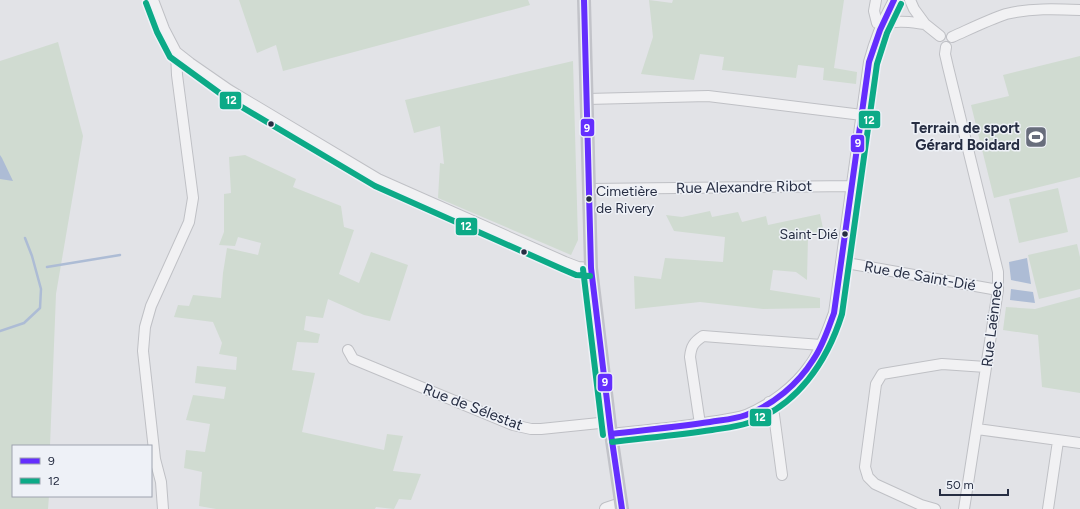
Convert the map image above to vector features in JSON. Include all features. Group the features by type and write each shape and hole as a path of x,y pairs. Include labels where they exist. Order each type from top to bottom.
{"main road":[{"path":"584,0 591,268 621,507"}],"street":[{"path":"153,0 164,29 176,52 229,90 378,179 565,262 578,267 591,268"},
{"path":"876,0 874,11 877,23 909,22 925,24"},
{"name":"Rue de Sélestat","path":"348,350 353,359 513,425 530,429 610,428 700,424 746,414 770,402 789,389 810,365 821,345 834,313 869,62 881,24 894,0"},
{"path":"910,0 914,9 925,24 940,36"},
{"path":"952,37 991,19 1008,14 1043,9 1080,10"},
{"path":"940,36 946,33 952,37"},
{"path":"940,36 940,43 946,47 952,45 952,37"},
{"name":"Rue Laënnec","path":"946,47 945,54 948,67 998,272 998,290 964,509"},
{"path":"163,509 161,482 155,459 143,351 145,327 151,306 189,222 193,198 177,75 176,52"},
{"path":"586,100 708,96 862,114"},
{"name":"Rue Alexandre Ribot","path":"589,189 852,186"},
{"name":"Rue de Saint-Dié","path":"841,262 998,290"},
{"path":"700,424 690,357 691,348 698,339 703,336 821,345"},
{"path":"934,509 921,505 875,484 868,477 865,467 876,384 882,374 942,364 986,367"},
{"path":"770,402 774,415 782,475"},
{"path":"977,429 1080,443"},
{"path":"1048,509 1058,441"},
{"path":"606,509 621,507"}],"shaded area":[{"path":"239,0 528,0 530,5 283,71 276,45 257,53"},
{"path":"649,0 672,3 673,0 844,0 834,68 857,72 856,84 823,80 824,68 798,65 796,78 722,70 724,57 700,54 694,80 641,74 653,37"},
{"path":"58,42 83,136 56,294 50,445 12,445 12,497 49,497 48,509 0,509 0,61"},
{"name":"Terrain de sport Gérard Boidard","path":"1080,56 1080,177 994,198 971,105 1009,96 1003,75"},
{"path":"573,61 578,240 571,255 438,198 440,163 444,164 440,126 414,133 405,100"},
{"path":"245,155 296,179 293,187 341,206 344,227 354,230 339,274 359,283 371,252 408,265 390,321 364,315 328,299 323,318 306,316 304,330 320,334 318,343 297,342 292,370 315,373 302,432 384,450 387,434 403,436 393,471 421,474 411,500 399,499 394,509 376,507 375,509 216,509 199,506 202,472 184,468 186,450 205,452 210,424 186,420 193,395 224,399 226,387 195,383 197,366 236,370 237,357 219,354 222,343 213,322 174,317 178,305 189,306 193,295 221,298 227,248 258,255 261,243 238,237 235,246 219,245 224,232 224,194 231,193 229,157"},
{"path":"1058,188 1068,232 1019,243 1009,199"},
{"path":"710,211 712,217 738,212 742,222 766,216 768,225 820,214 824,233 808,237 807,280 796,272 773,270 770,290 820,298 820,308 763,309 700,302 635,309 634,276 661,279 665,258 723,262 725,237 674,231 666,215 682,217"},
{"path":"1077,244 1080,257 1080,289 1039,299 1028,255"},
{"path":"1080,297 1080,393 1042,387 1038,335 1003,330 1006,307 1035,309"}],"water":[{"path":"0,155 2,158 13,181 0,179"},
{"path":"1027,258 1031,284 1011,280 1009,262"},
{"path":"1011,289 1033,292 1035,303 1010,300"}],"waterway":[{"path":"0,331 24,323 40,308 41,289 32,256 25,238"},
{"path":"47,267 120,255"}],"transit line":[{"name":"9","path":"584,0 591,268 611,434 622,509"},
{"name":"9","path":"611,434 698,424 746,415 766,406 784,393 807,369 817,355 834,313 869,62 880,30 894,0"},
{"name":"12","path":"146,3 157,32 170,57 225,97 375,186 576,275 590,276"},
{"name":"12","path":"612,442 700,432 748,423 781,406 808,380 819,365 836,332 842,314 877,64 887,33 901,4"},
{"name":"12","path":"583,269 603,435"}],"place":[{"name":"Terrain de sport Gérard Boidard","path":"1036,137"},
{"name":"Cimetière de Rivery","path":"589,199"},
{"name":"Saint-Dié","path":"845,234"}]}
